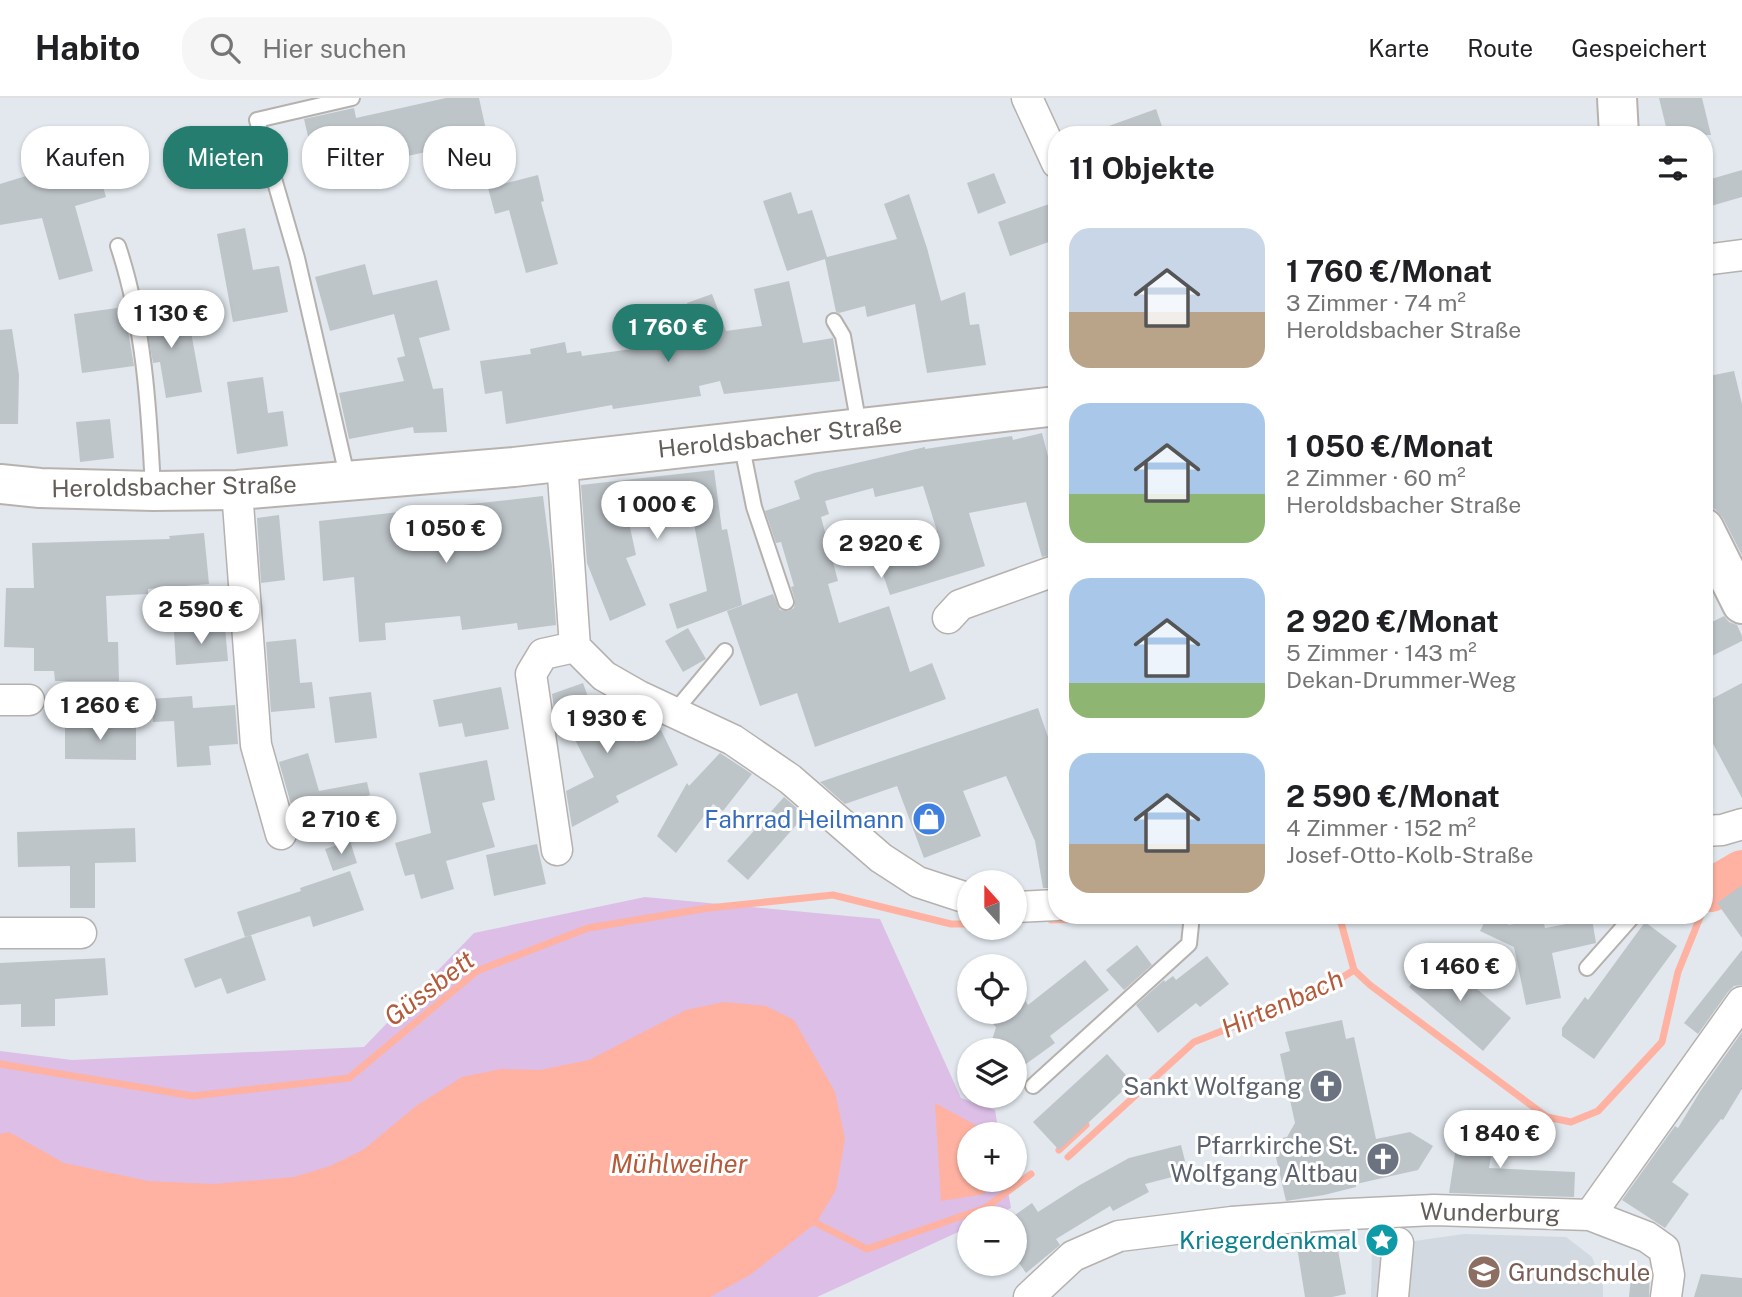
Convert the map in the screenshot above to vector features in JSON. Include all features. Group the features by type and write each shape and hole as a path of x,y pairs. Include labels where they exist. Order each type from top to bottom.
{"street":[{"path":"1027,98 1048,144"},
{"path":"1617,98 1619,126"},
{"path":"1713,259 1742,256"},
{"name":"Heroldsbacher Straße","path":"0,484 40,488 153,491 237,490 562,461 1048,407"},
{"path":"562,461 575,647 604,676 639,696 733,740 790,779 881,858 918,882 957,896"},
{"path":"237,490 256,745 281,834"},
{"path":"1713,546 1742,604"},
{"path":"948,618 960,605 1048,573"},
{"path":"557,850 531,674 543,654 575,647"},
{"path":"1713,830 1742,824"},
{"path":"1027,906 1048,905"},
{"path":"0,933 81,933"},
{"path":"1590,1215 1742,1002"},
{"name":"Wunderburg","path":"1029,1297 1073,1256 1119,1236 1232,1222 1381,1211 1434,1210 1590,1215 1647,1237 1664,1249 1669,1275 1667,1297"},
{"path":"1392,1297 1398,1244"}],"lane":[{"path":"348,481 297,258 257,120 352,98"},
{"path":"118,246 129,280 136,316 150,414 153,491"},
{"path":"834,321 843,336 859,427"},
{"path":"740,440 754,507 786,602"},
{"path":"675,711 725,651"},
{"path":"1033,1086 1189,944 1191,924"},
{"path":"1587,968 1624,924"}],"shaded area":[{"path":"645,897 880,919 957,1089 957,1108 995,1110 997,1122 957,1122 957,1192 1008,1192 1011,1206 957,1206 957,1233 817,1297 0,1297 0,1051 72,1060 364,1047 474,933"},
{"name":"Grundschule","path":"1464,1234 1566,1237 1592,1257 1603,1286 1603,1297 1371,1297 1372,1247"}],"water":[{"name":"Mühlweiher","path":"724,1002 766,1006 794,1020 835,1092 845,1139 836,1190 816,1223 750,1275 710,1297 0,1297 0,1134 9,1132 64,1163 148,1181 213,1184 294,1177 330,1166 363,1150 416,1106 462,1077 501,1069 540,1070 589,1060 686,1010"},
{"path":"935,1103 970,1122 957,1122 957,1192 985,1192 941,1201"}],"building":[{"path":"446,98 479,98 485,126 423,126 423,153 409,156 409,126 306,126 304,119 354,108 356,118"},
{"path":"1659,98 1702,98 1709,126 1666,126"},
{"path":"1156,109 1162,126 1109,126"},
{"path":"1742,170 1742,197 1713,205 1713,178"},
{"path":"994,173 1006,203 978,214 967,183"},
{"path":"538,175 544,201 541,202 558,264 526,273 509,210 495,214 488,189 516,189 516,181"},
{"path":"21,178 21,189 104,189 106,197 75,206 93,271 59,280 42,218 0,225 0,184"},
{"path":"791,192 798,214 812,210 827,257 897,239 884,204 909,194 941,301 965,292 970,325 979,324 986,365 927,373 915,304 867,317 865,306 839,313 836,312 825,259 787,271 763,201"},
{"path":"1048,204 1048,242 1010,256 998,222"},
{"path":"245,228 253,270 279,266 288,312 233,322 217,234"},
{"path":"365,264 373,295 437,280 450,330 419,338 433,389 443,388 447,432 414,433 413,427 349,439 339,393 404,381 397,358 405,356 394,314 330,331 315,277"},
{"path":"789,281 803,343 833,338 840,381 724,394 720,381 699,386 701,396 613,409 612,405 506,424 502,391 485,394 480,361 531,354 530,349 565,342 567,353 581,351 582,356 667,344 664,333 694,322 687,303 712,294 726,331 762,326 754,289"},
{"path":"162,291 170,335 191,332 202,392 166,398 160,362 153,363 141,295"},
{"path":"124,307 134,366 82,373 74,314"},
{"path":"12,329 19,375 18,424 0,424 0,330"},
{"path":"1734,371 1742,404 1742,555 1723,518 1713,508 1713,375"},
{"path":"263,377 268,413 283,411 288,446 237,454 227,382"},
{"path":"110,419 114,458 80,462 76,422"},
{"path":"1042,433 1048,457 1048,555 1042,557 1026,502 969,513 985,566 890,595 875,551 937,531 923,486 875,497 873,488 825,501 829,514 821,517 838,581 828,584 839,623 889,606 910,672 932,663 946,699 815,747 797,693 760,706 727,611 773,594 780,610 788,611 794,608 795,600 791,587 794,586 781,542 776,543 765,511 800,499 794,481 814,473 925,447 1012,436 1013,440"},
{"path":"714,470 722,530 727,529 742,605 677,629 669,604 707,591 692,514 629,523 636,555 626,558 646,605 610,621 587,563 581,485"},
{"path":"543,496 556,625 518,630 517,623 462,630 460,616 385,623 386,640 359,642 354,577 323,581 319,521"},
{"path":"279,515 285,580 261,583 257,518"},
{"path":"204,533 209,584 148,589 148,594 106,596 108,642 118,642 119,681 55,681 54,671 34,671 34,648 4,647 6,588 34,588 32,543 170,539 169,536"},
{"path":"1724,616 1737,625 1742,641 1713,656 1713,622"},
{"path":"225,627 228,661 176,665 174,631"},
{"path":"688,628 706,659 683,672 665,641"},
{"path":"296,639 300,683 312,682 315,708 271,712 266,642"},
{"path":"583,683 599,727 622,716 636,742 661,730 678,765 616,796 619,802 572,827 566,791 594,777 568,726 557,730 552,694"},
{"path":"1742,683 1742,798 1713,744 1713,698"},
{"path":"501,687 509,729 465,737 462,723 439,727 433,700"},
{"path":"371,692 377,738 335,743 329,697"},
{"path":"192,696 193,708 235,705 238,744 209,746 211,765 177,767 174,721 153,722 151,699"},
{"path":"1038,708 1048,737 1048,888 1043,888 1035,841 1006,776 963,791 981,836 924,858 897,786 845,804 820,782"},
{"path":"65,725 136,726 136,760 65,759"},
{"path":"308,753 319,791 367,782 370,795 366,796 369,813 342,818 339,804 295,818 279,762"},
{"path":"720,753 752,774 723,811 713,804 676,853 657,836 687,783 689,786"},
{"path":"487,760 495,800 482,803 495,847 446,861 454,889 421,899 414,874 405,876 395,843 431,833 419,773"},
{"path":"784,797 805,815 748,880 727,861"},
{"path":"135,828 136,862 95,863 95,908 70,908 70,866 18,867 17,832"},
{"path":"350,841 357,863 333,871 325,849"},
{"path":"537,844 546,884 494,896 486,855"},
{"path":"350,871 364,910 313,927 310,916 245,937 237,912"},
{"path":"1742,885 1742,938 1717,903"},
{"path":"1484,924 1544,924 1545,928 1566,924 1593,924 1596,943 1552,953 1561,998 1526,1005 1514,947 1480,931"},
{"path":"1644,924 1648,924 1677,946 1594,1059 1562,1036 1562,1028 1585,997 1588,1000"},
{"path":"251,935 266,980 227,994 221,978 195,988 184,959"},
{"path":"1137,945 1152,965 1124,990 1106,970"},
{"path":"1742,950 1742,985 1734,986 1728,992 1698,1034 1684,1023"},
{"path":"1437,955 1511,1018 1483,1051 1409,987"},
{"path":"1207,956 1229,984 1200,1007 1196,1003 1158,1033 1136,1005 1164,980 1165,982 1173,976 1176,980"},
{"path":"105,958 108,995 55,999 55,1026 21,1027 21,1004 0,1005 0,963"},
{"path":"1085,960 1109,990 1050,1036 1055,1043 1027,1063 1027,1038 993,1038 996,1027 993,1024 1027,1024 1028,1005"},
{"path":"1342,1020 1346,1039 1354,1037 1376,1139 1410,1132 1433,1146 1418,1170 1356,1184 1356,1187 1324,1195 1286,1201 1272,1140 1287,1137 1295,1123 1280,1054 1290,1051 1285,1032"},
{"path":"1742,1032 1742,1089 1723,1120 1721,1119 1672,1182 1689,1194 1665,1228 1622,1200 1675,1126 1678,1128"},
{"path":"1107,1054 1132,1082 1059,1150 1033,1122"},
{"path":"1460,1121 1496,1126 1489,1168 1575,1172 1574,1197 1449,1193"},
{"path":"1181,1145 1188,1173 1145,1184 1149,1192 1113,1211 1110,1206 1056,1239 1060,1245 1027,1272 1027,1207 1032,1203 1038,1212 1129,1158"},
{"path":"1336,1239 1346,1294 1305,1297 1297,1247"},
{"path":"1632,1267 1650,1269 1649,1297 1629,1297"},
{"path":"1701,1274 1742,1278 1742,1297 1694,1297"}],"waterway":[{"name":"Hirtenbach","path":"1713,889 1742,872"},
{"name":"Güssbett","path":"0,1064 193,1096 349,1078 477,971 588,928 708,908 833,895 957,924"},
{"name":"Güssbett","path":"1341,924 1354,970"},
{"name":"Hirtenbach","path":"1354,970 1370,985 1547,1117 1571,1122 1598,1111 1662,1042 1678,972 1697,924"},
{"name":"Hirtenbach","path":"1068,1157 1194,1042 1318,993 1354,970"},
{"path":"1059,1150 1086,1125"},
{"name":"Hirtenbach","path":"816,1223 867,1249 985,1208 1031,1174"}],"place":[{"name":"Fahrrad Heilmann","path":"929,819"},
{"name":"Sankt Wolfgang","path":"1326,1086"},
{"name":"Pfarrkirche St. Wolfgang Altbau","path":"1383,1159"},
{"name":"Kriegerdenkmal","path":"1382,1240"},
{"name":"Grundschule","path":"1484,1272"}]}
